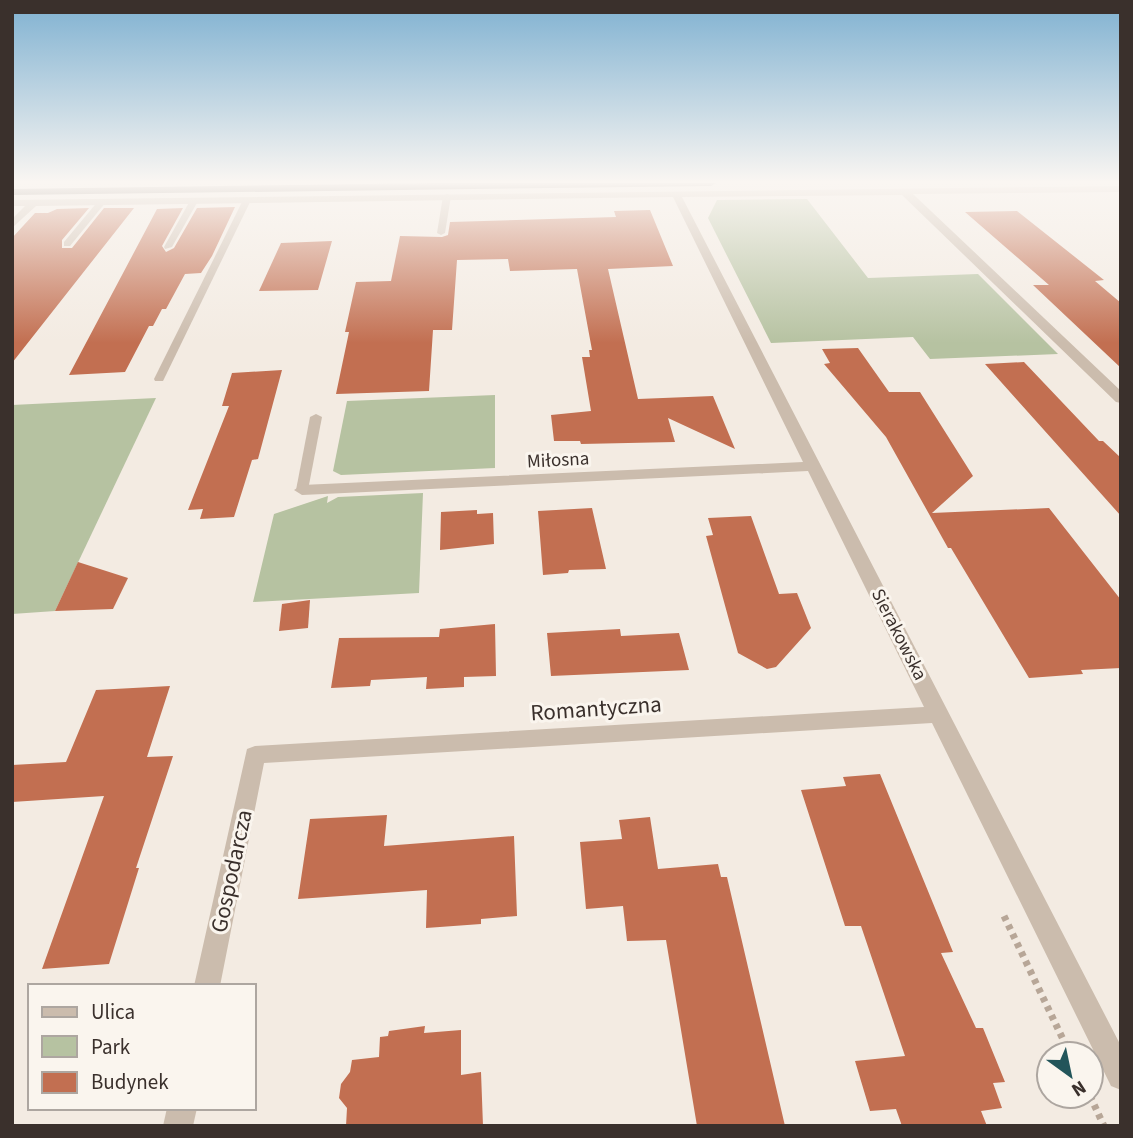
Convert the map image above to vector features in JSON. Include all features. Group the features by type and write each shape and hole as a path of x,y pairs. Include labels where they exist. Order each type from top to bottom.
{"street":[{"name":"Sierakowska","path":"698,236 1121,1076"},
{"path":"951,236 1121,399"},
{"name":"Miłosna","path":"302,490 815,466"},
{"name":"Romantyczna","path":"255,755 940,713"},
{"name":"Gospodarcza","path":"207,984 255,755"}],"lane":[{"path":"67,244 74,236"},
{"path":"168,247 174,236"},
{"path":"159,379 229,236"},
{"path":"302,490 316,417"}],"path":[{"path":"1097,1110 1104,1126"}],"green space":[{"path":"717,236 836,236 868,278 978,274 1058,354 930,359 913,337 771,343"},
{"path":"495,395 495,468 341,475 333,471 347,401"},
{"path":"156,398 55,611 12,614 12,405"},
{"path":"423,493 419,593 253,602 274,514 328,496 327,503 338,497"}],"building":[{"path":"65,236 62,240 62,248 72,248 82,236 112,236 12,363 12,238"},
{"path":"143,236 167,236 162,246 166,252 174,248 181,236 221,236 201,273 185,274 166,309 162,309 153,326 149,326 125,372 69,375"},
{"path":"400,236 661,236 673,266 608,269 638,399 713,396 735,449 668,418 675,442 581,444 580,441 554,441 551,415 591,411 582,357 590,357 589,350 592,350 577,269 510,271 508,259 457,260 452,330 433,330 429,391 336,394 356,282 391,281"},
{"path":"993,236 1049,236 1104,280 1095,281 1121,303 1121,368 1033,285 1049,285"},
{"path":"332,241 318,290 259,291 281,243"},
{"path":"858,348 889,392 920,392 973,476 932,513 1049,508 1121,600 1121,668 1081,670 1083,674 1029,678 951,548 948,548 886,437 824,364 830,363 822,349"},
{"path":"1024,362 1099,441 1103,441 1121,458 1121,516 985,364"},
{"path":"282,370 258,459 252,460 234,517 200,519 203,509 188,510 229,406 222,406 232,373"},
{"path":"592,508 606,569 569,570 568,573 543,575 538,511"},
{"path":"477,510 477,514 493,513 494,544 440,550 441,512"},
{"path":"751,516 779,594 797,593 811,628 776,667 767,669 738,653 706,536 713,535 708,518"},
{"path":"78,562 128,578 113,609 55,611"},
{"path":"310,600 308,628 279,631 282,604"},
{"path":"495,624 496,676 464,677 464,687 426,689 427,677 371,680 370,686 331,688 339,638 439,637 440,629"},
{"path":"620,629 621,636 679,633 689,670 551,676 547,633"},
{"path":"170,686 147,757 173,756 136,868 139,868 109,964 42,969 104,796 12,802 12,765 66,762 96,690"},
{"path":"880,774 953,952 941,953 976,1028 983,1028 1005,1082 993,1083 1002,1108 981,1111 987,1126 902,1126 896,1109 870,1111 855,1061 905,1056 861,926 845,926 801,790 846,786 843,777"},
{"path":"387,815 384,846 514,836 517,916 481,919 481,924 426,928 427,890 298,899 310,819"},
{"path":"650,817 658,869 718,864 721,877 727,877 785,1126 697,1126 666,940 627,941 623,906 586,909 580,842 622,839 619,820"},
{"path":"425,1026 424,1033 461,1030 461,1075 481,1072 483,1126 346,1126 347,1108 339,1098 341,1084 350,1072 352,1060 379,1057 380,1037 388,1036 389,1031"}]}
